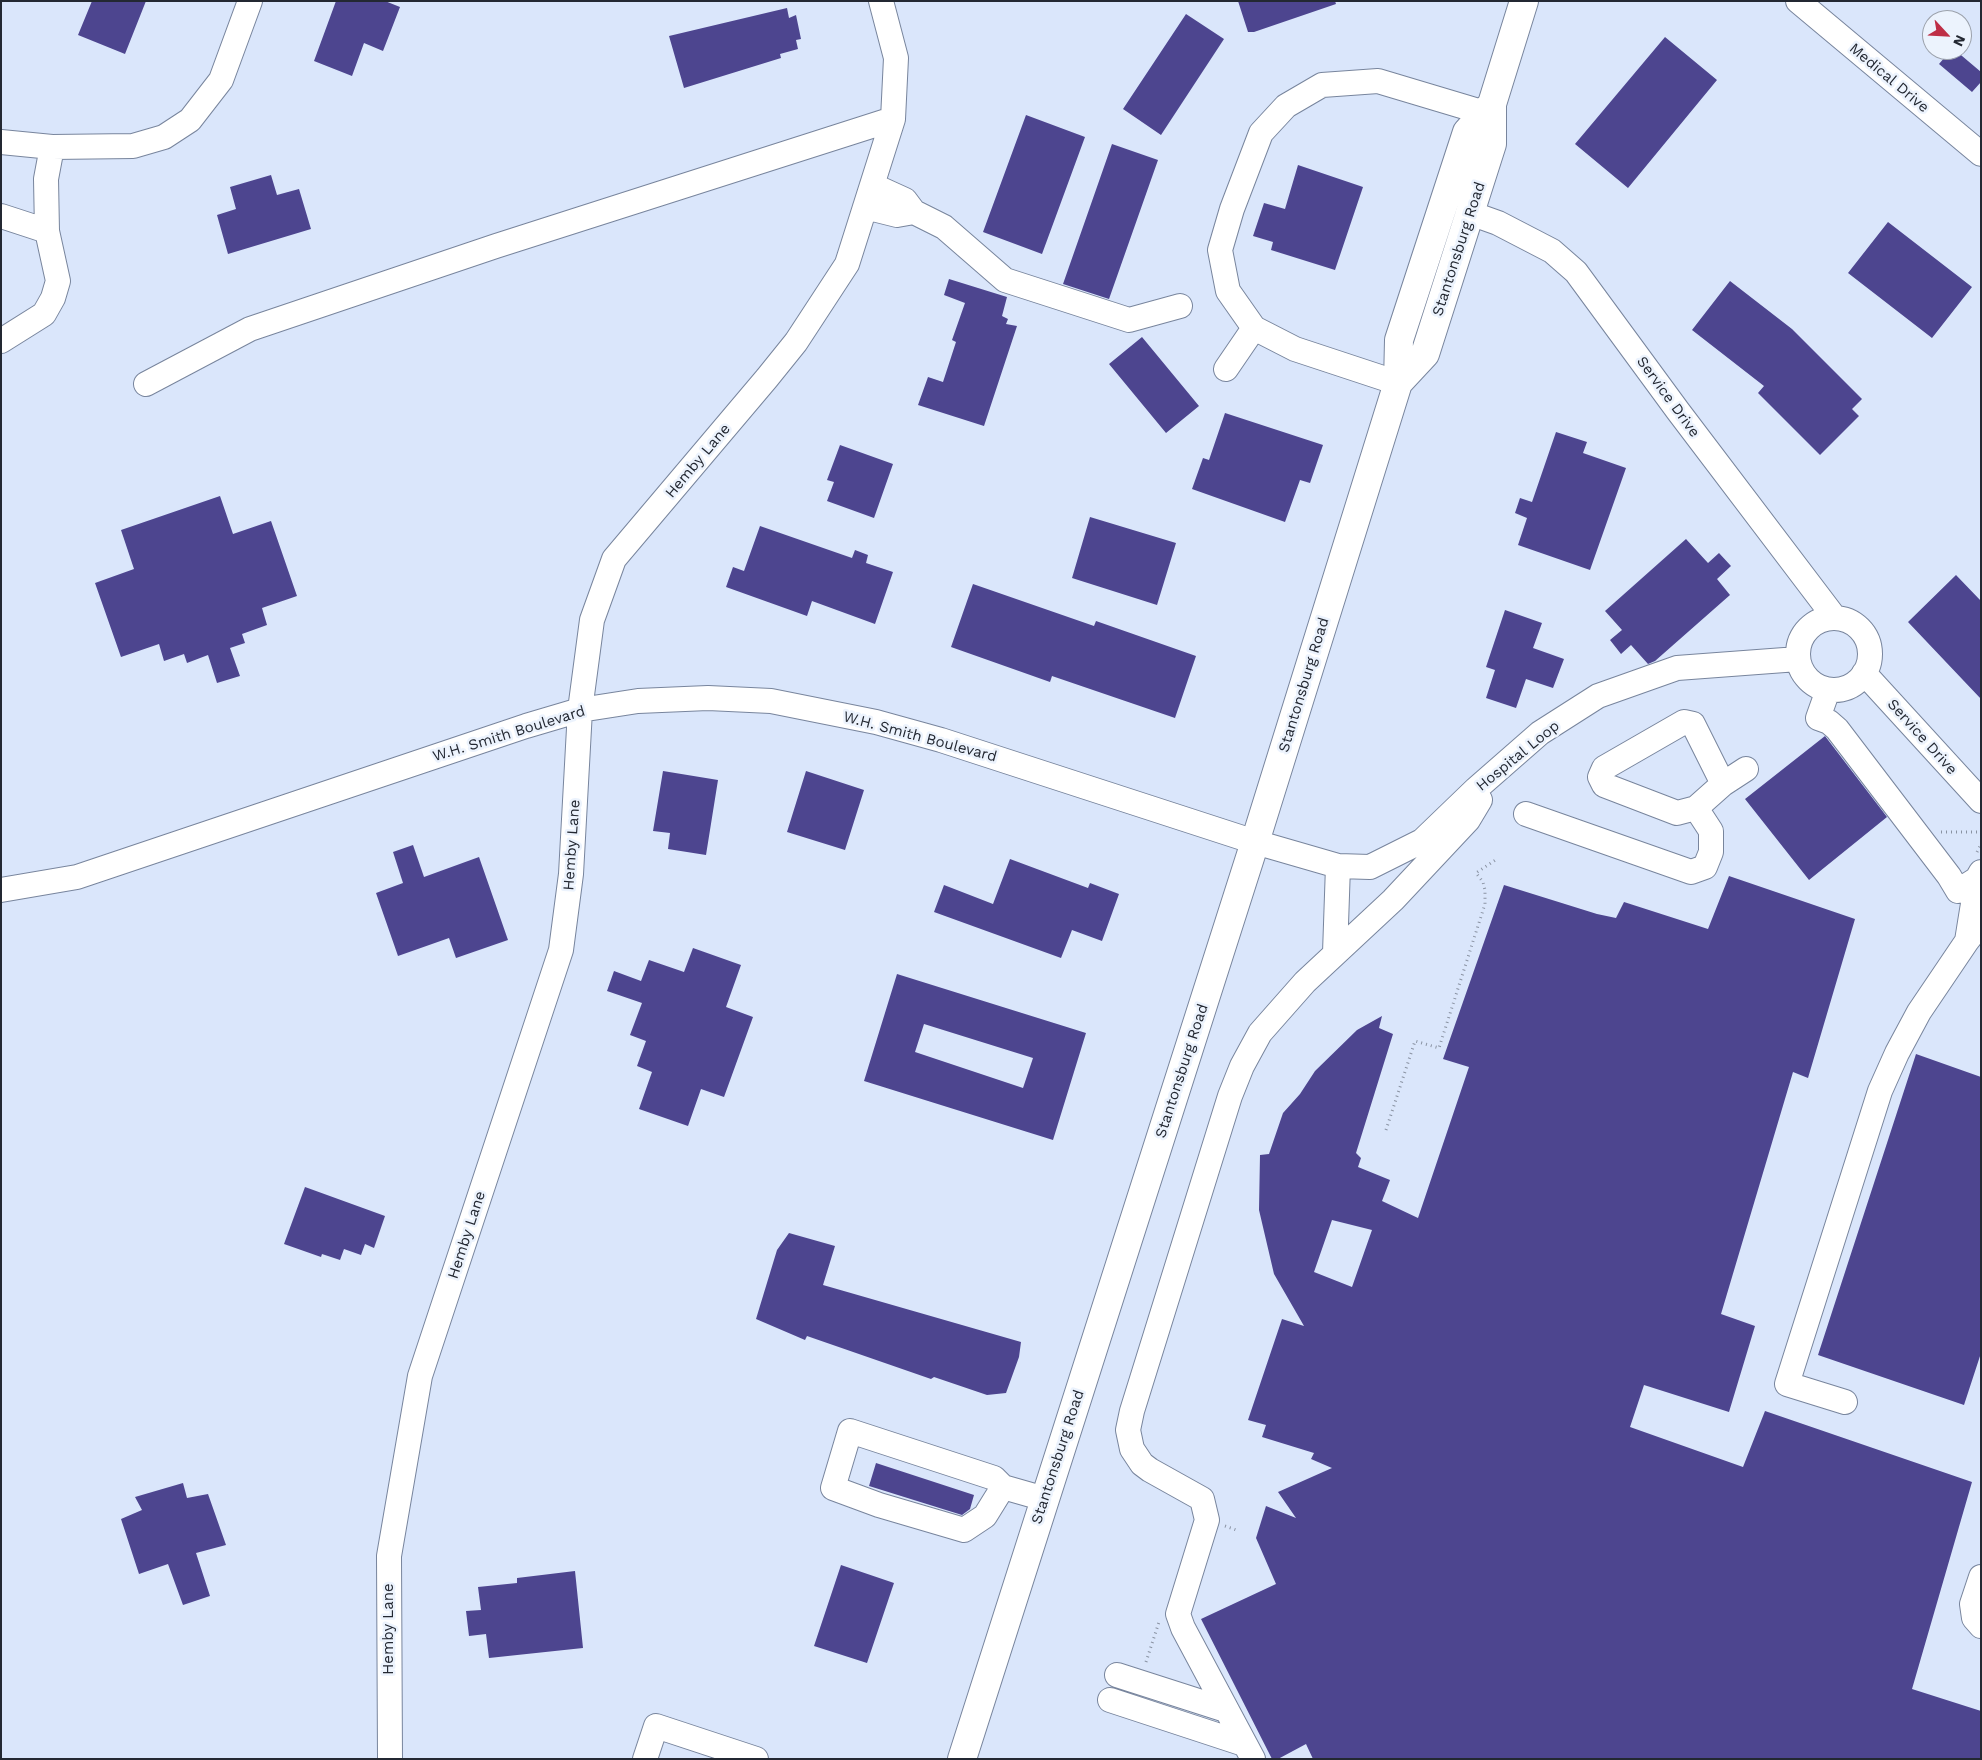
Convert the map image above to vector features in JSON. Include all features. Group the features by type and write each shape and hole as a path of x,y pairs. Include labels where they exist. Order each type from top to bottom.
{"main road":[{"name":"Stantonsburg Road","path":"962,1759 1255,842 1398,383 1399,340 1467,132 1488,109 1524,1"},
{"name":"Stantonsburg Road","path":"1398,383 1425,354 1492,144 1488,109"}],"street":[{"path":"1,142 52,147 133,146 164,137 190,120 221,80 250,1"},
{"name":"Hemby Lane","path":"390,1759 389,1556 420,1376 561,950 572,874 580,710 592,620 614,559 688,474 796,342 847,264 892,119 896,58 881,1"},
{"name":"Medical Drive","path":"1798,1 1981,154"},
{"path":"1398,383 1295,349 1254,328 1228,291 1220,250 1232,209 1261,133 1286,106 1322,85 1378,81 1488,109"},
{"path":"146,384 250,329 506,243 892,119"},
{"path":"1,341 44,314 58,281 47,231 46,179 52,147"},
{"path":"869,196 905,200 914,212 944,227 1005,280 1129,320 1180,306"},
{"name":"Service Drive","path":"1470,213 1498,222 1552,251 1576,272 1678,411 1836,618"},
{"path":"1,216 47,231"},
{"path":"1226,369 1254,328"},
{"path":"1836,618 1852,623 1865,636 1870,652 1868,665 1859,680 1850,687 1828,690 1817,686 1801,670 1798,649 1807,630 1825,619 1836,618"},
{"name":"Hospital Loop","path":"1255,842 1338,866 1370,867 1422,841 1540,733 1598,696 1677,668 1798,659"},
{"name":"Service Drive","path":"1864,673 1981,801"},
{"path":"1828,690 1818,718 1829,722 1837,729 1944,868 1972,880 1967,941"},
{"name":"W.H. Smith Boulevard","path":"1,890 77,877 517,729 580,710 638,701 708,698 771,701 876,722 940,740 1255,842"},
{"path":"1723,784 1693,724 1684,722 1604,768 1600,777 1604,785 1677,814 1696,808 1723,784 1746,769"},
{"path":"1240,1735 1178,1614 1207,1520 1202,1499 1150,1470 1142,1464 1132,1449 1128,1430 1138,1386 1230,1096 1242,1066 1260,1033 1278,1010 1335,953 1393,900 1468,820 1498,770"},
{"path":"1526,814 1690,872 1705,867 1711,852 1711,831 1696,808"},
{"path":"1335,953 1338,866"},
{"path":"1845,1402 1787,1384 1880,1091 1896,1053 1919,1012 1981,920"},
{"path":"1003,1487 985,1516 964,1530 879,1505 833,1488 850,1431 994,1478 1003,1487 1045,1499"},
{"path":"1981,1576 1972,1604 1974,1618 1981,1626"},
{"path":"1240,1735 1113,1688 1240,1735"},
{"path":"645,1759 656,1726 756,1759"}],"path":[{"path":"1386,1130 1415,1042 1439,1048 1484,904 1485,890 1483,882 1476,873 1498,859"}],"building":[{"path":"92,1 146,1 125,54 78,35"},
{"path":"336,1 385,1 400,7 383,51 364,43 352,76 314,61"},
{"path":"1238,1 1335,1 1336,4 1254,32 1248,32"},
{"path":"787,8 789,18 796,15 801,39 796,40 798,49 780,54 781,58 684,88 669,36"},
{"path":"1186,14 1224,39 1161,135 1123,109"},
{"path":"1665,37 1717,80 1628,188 1575,144"},
{"path":"1942,60 1967,60 1981,72 1981,82 1972,92 1939,64"},
{"path":"1026,115 1085,137 1042,254 983,232"},
{"path":"1112,144 1158,160 1109,299 1063,284"},
{"path":"1298,165 1363,187 1335,270 1271,250 1273,242 1253,236 1264,203 1285,209"},
{"path":"271,175 277,195 299,189 311,229 228,254 217,215 236,209 230,187"},
{"path":"1888,222 1972,287 1932,338 1848,273"},
{"path":"949,279 1007,297 1002,316 1008,319 1006,324 1017,326 984,426 918,405 928,377 943,382 956,342 952,340 965,303 944,295"},
{"path":"1730,281 1792,329 1862,399 1852,409 1859,416 1820,455 1758,393 1764,386 1692,330"},
{"path":"1142,337 1199,406 1166,433 1109,364"},
{"path":"1225,413 1323,445 1310,483 1300,480 1285,522 1192,489 1203,458 1209,460"},
{"path":"1556,432 1587,442 1583,453 1626,468 1590,570 1518,545 1527,518 1515,513 1520,498 1532,502"},
{"path":"840,445 893,464 874,518 827,501 834,482 827,480"},
{"path":"220,496 233,534 271,521 297,596 262,608 267,625 242,634 245,643 230,648 240,676 217,683 208,655 187,663 184,654 164,661 159,644 121,657 95,583 134,569 121,530"},
{"path":"1090,517 1176,543 1157,605 1072,578"},
{"path":"760,526 852,558 855,550 868,555 866,563 893,572 875,624 812,601 807,616 726,587 733,567 744,571"},
{"path":"1686,539 1708,563 1719,553 1731,566 1717,579 1730,595 1655,661 1648,664 1631,645 1621,654 1610,640 1622,630 1605,611"},
{"path":"1956,575 1981,601 1981,699 1908,622"},
{"path":"973,584 1094,626 1096,621 1196,656 1175,718 1052,676 1050,682 951,647"},
{"path":"1505,610 1542,623 1533,648 1564,659 1553,688 1526,679 1516,708 1486,698 1495,670 1486,667"},
{"path":"1825,736 1887,817 1809,880 1745,799"},
{"path":"663,771 718,780 706,855 668,849 670,833 653,831"},
{"path":"806,771 864,790 845,850 787,832"},
{"path":"413,845 424,877 479,857 508,940 456,958 449,938 398,956 376,893 403,883 393,852"},
{"path":"1010,859 1088,888 1090,883 1119,894 1102,941 1072,930 1061,958 934,912 944,885 993,904"},
{"path":"1729,876 1855,919 1808,1078 1793,1072 1721,1314 1755,1326 1729,1412 1644,1385 1630,1427 1743,1467 1765,1411 1972,1482 1912,1689 1981,1711 1981,1759 1313,1759 1306,1744 1278,1759 1272,1759 1201,1619 1276,1584 1256,1538 1266,1506 1296,1518 1278,1492 1332,1468 1311,1459 1314,1453 1262,1437 1266,1425 1248,1420 1282,1319 1304,1326 1274,1274 1259,1210 1260,1155 1269,1154 1283,1113 1300,1094 1315,1071 1357,1030 1382,1016 1379,1028 1393,1034 1356,1153 1361,1158 1358,1167 1390,1180 1382,1201 1418,1218 1469,1067 1443,1059 1504,885 1597,914 1616,918 1624,902 1708,929","holes":["1332,1220 1372,1230 1352,1287 1314,1272"]},
{"path":"693,948 741,965 726,1007 753,1017 724,1097 701,1089 688,1126 639,1109 652,1072 637,1066 646,1041 630,1035 642,1003 607,991 614,971 641,981 649,960 684,972"},
{"path":"897,974 1086,1033 1053,1140 864,1081","holes":["924,1024 1033,1058 1023,1088 915,1052"]},
{"path":"1916,1054 1981,1077 1981,1353 1964,1405 1818,1355"},
{"path":"305,1187 385,1216 374,1248 365,1244 361,1255 344,1249 340,1260 322,1254 321,1257 284,1244"},
{"path":"789,1233 835,1246 823,1285 1021,1342 1019,1357 1006,1393 987,1395 934,1377 931,1379 807,1336 805,1340 756,1319 777,1250"},
{"path":"876,1463 974,1495 970,1509 962,1515 869,1486"},
{"path":"183,1483 187,1498 208,1494 226,1545 196,1553 210,1596 183,1605 168,1564 139,1574 121,1519 142,1510 135,1497"},
{"path":"841,1565 894,1583 867,1663 814,1646"},
{"path":"575,1571 583,1648 489,1658 486,1634 469,1636 466,1611 481,1610 478,1587 517,1583 517,1578"}]}
